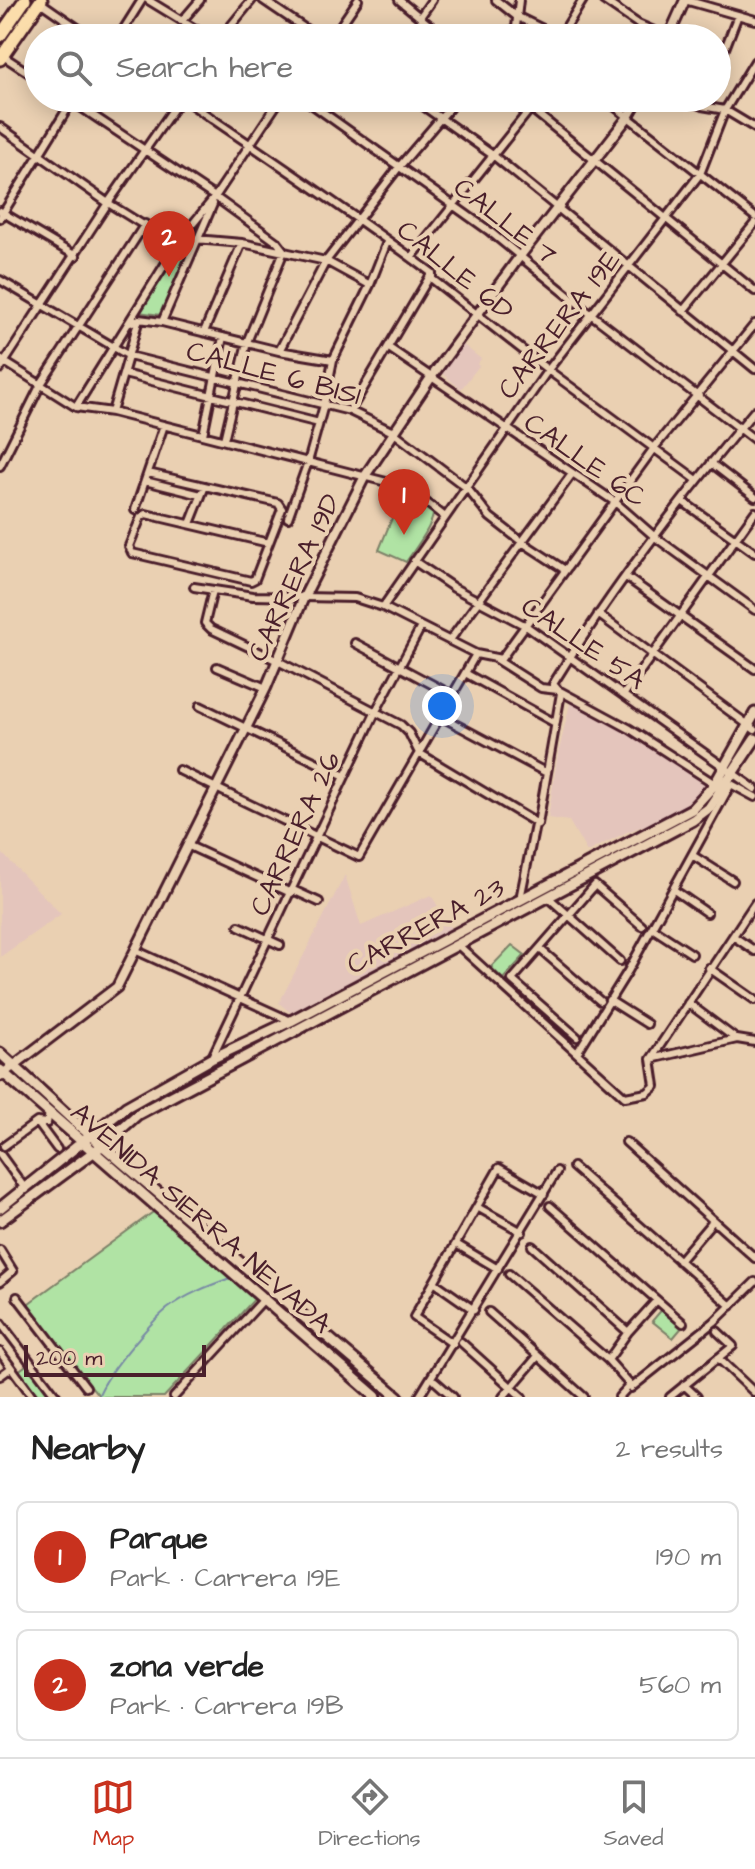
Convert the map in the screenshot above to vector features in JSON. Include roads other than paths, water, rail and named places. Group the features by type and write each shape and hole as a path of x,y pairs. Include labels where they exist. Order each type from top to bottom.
{"highway":[{"path":"0,36 25,0"},
{"path":"25,24 41,1"},
{"path":"1,57 24,25"}],"main road":[{"name":"CARRERA 23","path":"0,1221 103,1145 138,1114 548,897 571,879 692,809 715,784 730,775 752,727 755,713"},
{"name":"CARRERA 23","path":"0,1208 126,1107 211,1059 291,1021 523,898 571,879 701,814 709,808 755,739"},
{"name":"AVENIDA SIERRA NEVADA","path":"0,1053 79,1125 398,1397"},
{"name":"AVENIDA SIERRA NEVADA","path":"1,1073 265,1298 370,1395"},
{"path":"79,1125 99,1124 126,1107"}],"street":[{"path":"128,24 145,0 187,24"},
{"path":"182,21 200,0"},
{"path":"232,24 252,0"},
{"path":"263,0 292,24"},
{"path":"342,24 358,0"},
{"path":"399,0 428,24"},
{"path":"420,17 432,0"},
{"path":"496,0 532,24"},
{"path":"516,24 519,0"},
{"path":"568,24 583,0"},
{"path":"603,0 612,3 638,24"},
{"path":"675,24 685,0 755,20"},
{"path":"41,1 73,24"},
{"path":"731,32 738,15"},
{"path":"1,57 24,71"},
{"name":"CARRERA 19E","path":"731,100 755,61"},
{"path":"63,112 1,214 76,256"},
{"path":"90,112 215,197 277,242 284,251"},
{"path":"0,369 2,360 44,304 171,112"},
{"name":"CALLE 6D","path":"202,112 412,257 432,273 432,279 548,370 697,480"},
{"path":"76,407 182,237 215,197 272,112"},
{"name":"CALLE 7","path":"322,112 520,256 755,440"},
{"path":"433,112 494,156 755,369"},
{"path":"279,351 326,261 445,112"},
{"path":"412,257 527,112"},
{"path":"535,112 755,291"},
{"path":"622,112 755,220 683,311"},
{"name":"CARRERA 19D","path":"1,1073 111,993 122,979 266,688 304,597 365,476 432,376 631,112"},
{"name":"CARRERA 19E","path":"383,607 548,370 700,174 724,112"},
{"path":"728,112 755,128"},
{"path":"0,127 161,236 242,243 284,251 326,261 370,285"},
{"path":"162,322 215,197"},
{"path":"0,466 3,447 145,224"},
{"path":"288,518 308,462 333,360 370,285 387,242"},
{"path":"204,332 242,243"},
{"path":"224,440 247,342 284,251"},
{"path":"350,411 432,273"},
{"name":"CALLE 6 BIS1","path":"0,280 129,356 350,411 393,432 467,488 490,517 565,570"},
{"path":"129,323 139,319 162,322 279,351 333,360"},
{"path":"112,412 139,319"},
{"path":"496,659 501,659 505,654 654,448 755,324"},
{"path":"203,435 223,337"},
{"name":"CALLE 6C","path":"389,348 615,502 655,537 755,610"},
{"path":"2,360 76,407 112,412 406,487 445,517"},
{"path":"124,374 319,423"},
{"path":"560,692 553,684 598,614 697,480 755,410"},
{"path":"135,510 164,425"},
{"path":"711,463 755,497"},
{"path":"450,640 572,474"},
{"path":"147,477 280,503 282,509 269,543 255,579 249,581 130,550 129,546 144,515 269,543"},
{"path":"147,477 201,495"},
{"path":"190,524 205,486"},
{"path":"682,501 755,553"},
{"path":"624,694 755,512"},
{"name":"CALLE 5A","path":"414,561 454,588 526,626 624,694 730,775"},
{"path":"626,577 755,669"},
{"path":"194,587 253,596 355,598 383,607 476,654 496,659 541,688 560,692 630,729 715,784"},
{"path":"213,590 205,623 211,629 376,711 409,733 419,753 538,824"},
{"path":"598,614 752,727"},
{"name":"CARRERA 26","path":"211,1059 376,711 421,627"},
{"path":"355,643 452,695"},
{"path":"179,770 359,856 476,654"},
{"path":"217,667 266,688"},
{"path":"465,673 555,723"},
{"path":"523,898 521,894 535,825 538,824 560,692"},
{"path":"200,706 345,776"},
{"path":"440,716 547,773"},
{"path":"730,775 755,789"},
{"path":"730,775 755,797"},
{"path":"577,1053 674,890 710,822 730,775"},
{"path":"701,814 710,822"},
{"path":"187,845 319,902"},
{"path":"692,855 733,881"},
{"path":"577,1037 512,980 595,885 642,926"},
{"path":"674,890 707,913"},
{"path":"548,897 620,961"},
{"path":"458,945 625,1097 647,1093 655,1086 651,1059 755,903"},
{"path":"239,926 280,945"},
{"path":"652,928 692,954"},
{"path":"733,936 755,951"},
{"path":"540,949 600,1001"},
{"path":"137,951 291,1021"},
{"path":"709,968 755,1000"},
{"path":"609,1000 647,1024"},
{"path":"688,1003 737,1039"},
{"path":"651,1059 737,1039 755,1042"},
{"path":"4,1146 37,1122 47,1123 49,1113"},
{"path":"37,1122 57,1149"},
{"path":"626,1142 755,1258"},
{"path":"0,1154 26,1190"},
{"path":"573,1167 731,1306"},
{"path":"522,1397 457,1343 414,1317 499,1168 544,1194"},
{"path":"419,1397 457,1343 557,1171"},
{"path":"550,1206 683,1323"},
{"path":"477,1207 522,1232"},
{"path":"679,1261 712,1222"},
{"path":"456,1244 498,1269"},
{"path":"532,1246 628,1332"},
{"path":"0,1250 13,1271 0,1282"},
{"path":"509,1274 608,1360 631,1388 731,1306 755,1282"},
{"path":"434,1282 474,1310"},
{"path":"17,1297 86,1387"},
{"path":"174,1397 265,1298"},
{"path":"608,1360 657,1300"},
{"path":"489,1312 584,1397"},
{"path":"0,1322 57,1397"},
{"path":"670,1397 733,1346 717,1331"},
{"path":"0,1352 33,1397"},
{"path":"503,1397 538,1356"},
{"path":"718,1358 755,1393"},
{"path":"0,1376 11,1368"},
{"path":"435,1381 453,1397"},
{"path":"619,1397 630,1385"},
{"path":"684,1385 697,1397"}],"waterway":[{"path":"98,1397 128,1350 167,1309 190,1294 233,1277"}],"place":[{"name":"zona verde","path":"169,277"},
{"name":"Parque","path":"404,535"}]}
